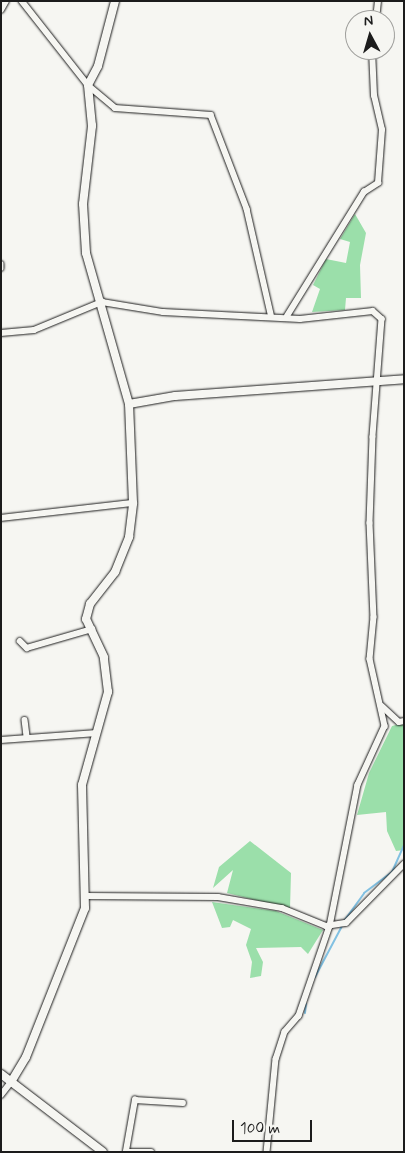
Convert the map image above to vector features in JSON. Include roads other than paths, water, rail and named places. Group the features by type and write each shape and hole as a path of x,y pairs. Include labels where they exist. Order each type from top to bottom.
{"street":[{"path":"1,10 6,1"},
{"path":"22,1 88,85 115,108 211,115 247,209 272,314"},
{"path":"1,1095 11,1082 60,975 86,896 82,785 108,692 108,670 92,629 86,620 90,604 115,572 129,537 133,503 129,404 100,304 84,234 85,175 92,126 88,85 98,66 116,1"},
{"path":"287,316 364,192 378,183 382,130 374,96 372,60"},
{"path":"1,332 34,330 100,304 163,312 272,314 287,316 378,313 380,380 370,523 374,617 370,659 385,726 358,785 330,926 299,1016 285,1032 276,1060 267,1152"},
{"path":"129,404 175,396 404,379"},
{"path":"1,518 133,503"},
{"path":"20,641 27,648 92,629"},
{"path":"382,706 400,722 404,720"},
{"path":"25,720 27,736"},
{"path":"1,740 27,736 97,733"},
{"path":"86,896 218,897 282,908 330,926 346,924 404,864"},
{"path":"1,1074 103,1152"},
{"path":"151,1152 126,1152 135,1100 182,1103"}],"waterway":[{"path":"344,921 364,893 392,872 404,845"},
{"path":"315,977 342,926"},
{"path":"305,1013 306,1004"}]}
